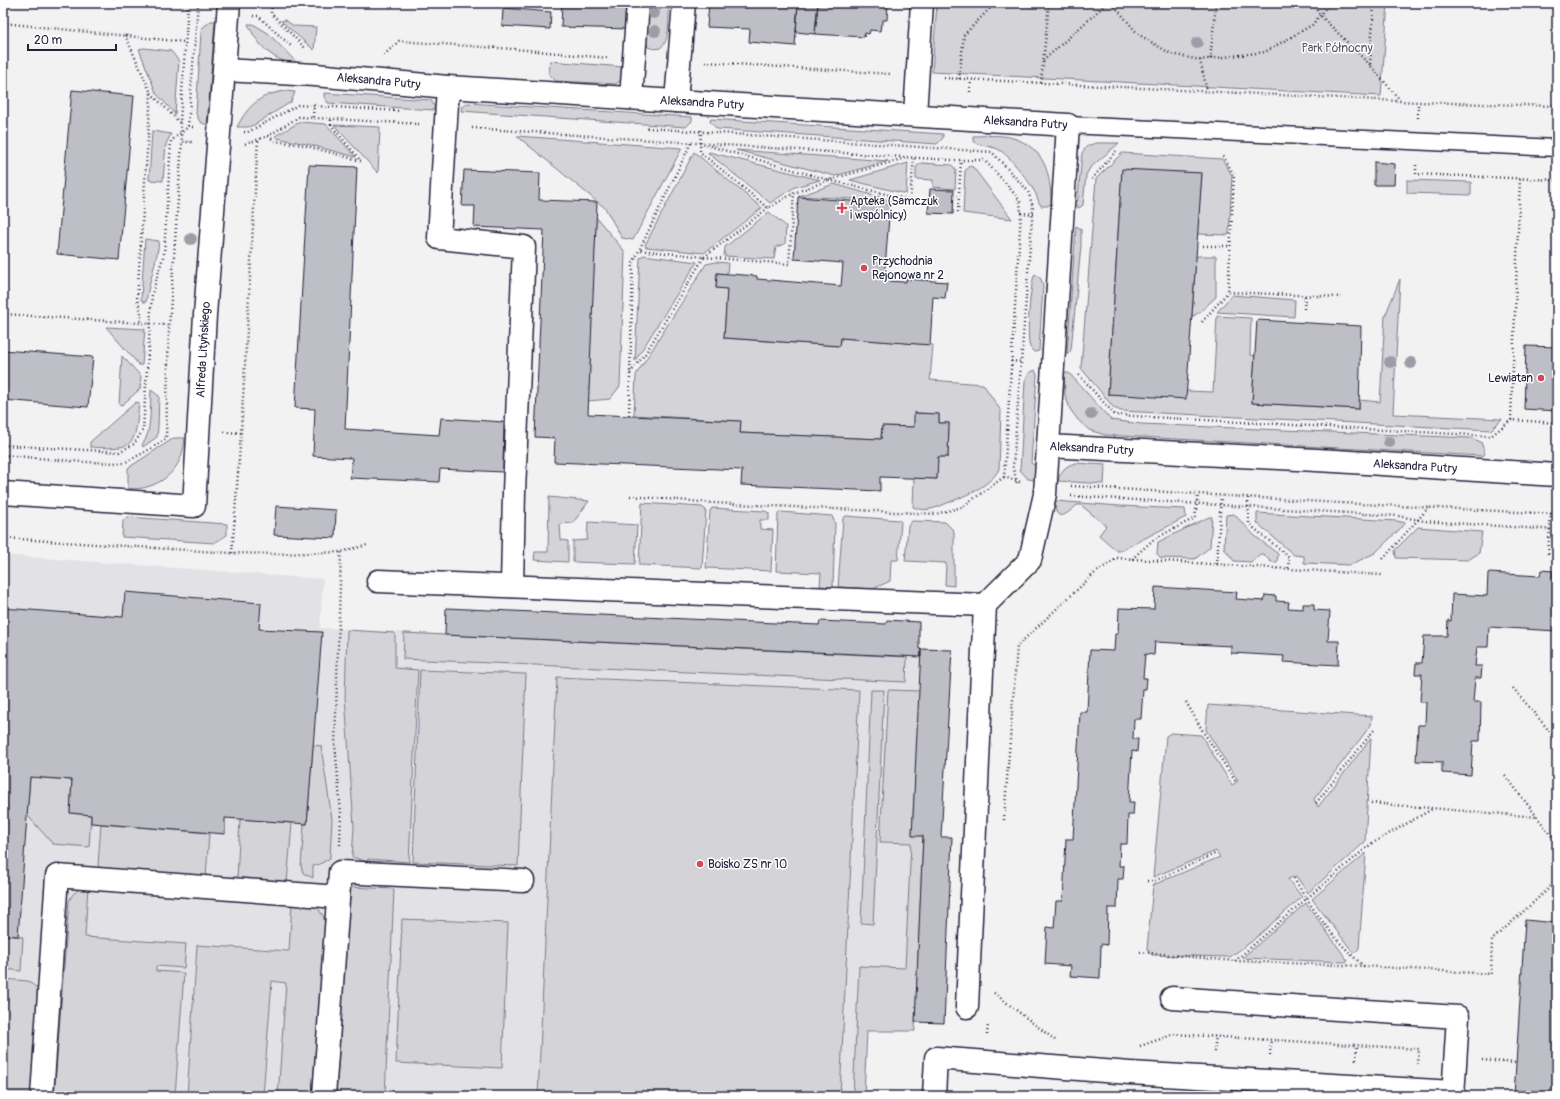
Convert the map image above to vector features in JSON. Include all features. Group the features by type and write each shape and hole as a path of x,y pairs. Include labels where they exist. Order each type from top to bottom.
{"street":[{"path":"631,98 638,3"},
{"path":"676,101 684,3"},
{"path":"915,115 922,3"},
{"name":"Alfreda Lityńskiego","path":"3,493 194,506 205,315 228,10"},
{"name":"Aleksandra Putry","path":"224,70 300,74 448,87 1068,125 1048,446 1335,461 1557,475"},
{"path":"448,87 440,238 524,247 514,492 512,586"},
{"path":"967,1007 985,605 1030,560 1045,489 1048,446"},
{"path":"378,581 985,605"},
{"path":"324,1096 340,872 523,881"},
{"path":"42,1096 57,876 338,897"},
{"path":"934,1096 936,1058 1123,1072 1417,1090 1453,1094 1458,1017 1172,998"}],"lane":[{"path":"1068,125 1557,148"}],"path":[{"path":"3,445 119,452 134,444 143,430 152,294 164,254 171,141 188,126 198,3"},
{"path":"959,79 964,35 994,3"},
{"path":"1041,83 1049,3"},
{"path":"1043,61 1106,3"},
{"path":"1112,3 1138,34 1171,54 1200,60 1265,52 1312,25 1330,3"},
{"path":"1210,59 1215,3 1221,3"},
{"path":"1312,3 1320,15 1370,65 1400,101"},
{"path":"1370,65 1374,3"},
{"path":"228,10 258,16 300,55 300,74"},
{"path":"3,23 185,42"},
{"path":"125,35 151,93 180,123"},
{"path":"1200,60 1207,91"},
{"path":"705,62 959,79 1400,101 1557,106"},
{"path":"141,323 141,312 137,299 151,93"},
{"path":"188,126 220,131 248,132 298,105 691,143 908,157 984,160 1020,201 1021,213 1004,477"},
{"path":"268,136 275,141 303,144 361,161 332,125 331,119"},
{"path":"382,122 446,120"},
{"path":"645,128 992,152 1028,191 1033,208 1013,467 1017,484 1027,493 1045,489 1198,494 1340,504 1557,514"},
{"path":"232,553 242,433 258,139"},
{"path":"3,455 83,462 124,463 166,439 169,325 182,142"},
{"path":"629,415 633,263 691,143"},
{"path":"700,143 829,180 910,200 914,157"},
{"path":"1090,181 1118,148"},
{"path":"1202,322 1228,292 1234,175 1222,154"},
{"path":"639,250 789,264 794,193 829,180 908,157"},
{"path":"958,212 961,160"},
{"path":"1511,420 1520,178 1557,180"},
{"path":"630,374 645,354 704,257 768,208"},
{"path":"1203,246 1231,246"},
{"path":"1228,292 1341,297"},
{"path":"1304,309 1305,295"},
{"path":"3,314 169,325"},
{"path":"1077,372 1115,415 1491,436 1511,420 1557,423"},
{"path":"1004,477 1016,482 1045,489 1197,504 1398,516 1418,520 1557,530"},
{"path":"630,496 714,503 936,514 962,507 1004,477"},
{"path":"1131,559 1154,539 1195,518 1198,494"},
{"path":"1217,564 1221,496"},
{"path":"1248,498 1249,524 1289,557 1288,569"},
{"path":"1383,559 1429,507"},
{"path":"1548,554 1551,513"},
{"path":"3,538 232,553 277,554 342,552 367,545"},
{"path":"340,872 341,813 335,744 342,552"},
{"path":"1003,826 1017,646 1095,573 1117,558 1382,575"},
{"path":"1513,688 1557,740"},
{"path":"1186,702 1236,782"},
{"path":"1316,803 1374,730"},
{"path":"1506,775 1557,843"},
{"path":"1371,803 1537,817"},
{"path":"1235,961 1306,898 1371,844 1434,808"},
{"path":"1146,881 1154,881 1217,853"},
{"path":"1294,878 1306,898 1349,954 1364,966"},
{"path":"1140,952 1235,961 1364,966 1491,974 1492,940 1557,881"},
{"path":"990,999 991,991 1058,1042"},
{"path":"985,1061 988,1022"},
{"path":"1139,1046 1175,1034 1419,1049 1417,1090"},
{"path":"1456,1058 1516,1063"}],"shaded area":[{"path":"3,555 323,579 320,628 921,657 912,835 923,836 915,1031 867,1031 864,1096 3,1096"}],"green space":[{"path":"649,3 669,3 668,34 662,47 656,49 648,47 646,41"},
{"name":"Park Północny","path":"937,3 1388,3 1381,96 932,72"},
{"path":"285,20 294,26 316,27 314,50 281,21"},
{"path":"211,21 215,21 207,125 200,122 196,114 201,32 202,28"},
{"path":"248,24 253,24 268,33 297,63 280,60 273,56 256,39"},
{"path":"144,48 171,51 179,61 175,114 156,93 139,49"},
{"path":"550,61 623,67 621,80 616,84 556,81 549,74"},
{"path":"278,92 295,92 291,102 254,125 248,127 237,127 251,106 263,97"},
{"path":"324,93 431,100 434,110 328,103 324,97"},
{"path":"468,103 692,117 692,121 686,127 461,111 462,107"},
{"path":"711,119 943,134 943,138 937,144 717,129 710,122"},
{"path":"300,122 326,124 356,157 277,138 275,136"},
{"path":"334,125 380,127 378,173"},
{"path":"152,131 171,134 166,144 163,181 149,180"},
{"path":"517,136 682,148 633,240 622,238 605,208"},
{"path":"973,136 998,136 1013,138 1024,142 1032,148 1039,155 1044,164 1050,182 1051,204 1041,206 1031,185 1009,158 998,149 976,143 973,141"},
{"path":"1096,143 1119,143 1090,168 1086,175 1083,205 1079,208 1077,207 1082,153 1087,146"},
{"path":"736,150 888,161 835,176"},
{"path":"694,152 762,208 704,253 646,247 645,245"},
{"path":"709,152 820,180 795,187 770,203 708,153"},
{"path":"1122,153 1222,159 1232,175 1229,235 1197,234 1202,173 1122,170 1108,394 1186,391 1213,392 1217,316 1251,318 1250,355 1255,356 1252,403 1359,409 1359,400 1380,402 1385,316 1400,279 1393,414 1502,419 1491,430 1121,411 1114,408 1081,368 1096,179"},
{"path":"908,163 906,194 850,180"},
{"path":"921,163 952,165 956,170 955,189 933,187 933,180 916,179 916,167"},
{"path":"969,166 973,167 1012,219 963,213 965,171"},
{"path":"1407,180 1471,182 1471,195 1407,193"},
{"path":"834,184 893,201 799,196"},
{"path":"769,212 786,226 785,244 776,247 774,259 724,256 725,247"},
{"path":"596,217 625,252 620,386 610,399 588,401"},
{"path":"1076,226 1081,229 1081,246 1071,350 1067,355"},
{"path":"145,239 159,241 146,302 143,302 141,299"},
{"path":"643,255 697,262 635,361 640,258"},
{"path":"1196,256 1216,256 1216,297 1192,317"},
{"path":"716,262 728,263 727,274 717,273 716,288 727,289 724,338 840,346 841,338 933,345 930,380 983,384 1001,411 999,469 994,476 988,482 972,492 938,507 926,510 913,507 914,478 937,479 938,457 948,457 949,423 939,423 939,414 915,413 914,427 882,426 881,439 740,433 740,421 634,415 636,375 706,264"},
{"path":"1035,274 1041,279 1043,286 1039,351 1034,352 1030,347 1028,334 1030,298"},
{"path":"1232,295 1295,300 1294,317 1217,312"},
{"path":"106,327 145,329 142,365 139,365"},
{"path":"122,356 141,376 140,389 121,406 119,405"},
{"path":"1035,370 1037,375 1031,463 1036,466 1035,480 1028,479 1020,470 1025,381 1029,373"},
{"path":"1064,373 1069,373 1111,420 1141,424 1471,438 1481,442 1485,454 1483,456 1105,435 1089,430 1078,420 1070,409 1065,395"},
{"path":"151,390 159,396 157,437 143,447 142,445 149,427"},
{"path":"136,402 139,403 136,428 134,437 130,442 125,446 105,448 90,447 90,442"},
{"path":"174,438 185,438 180,460 172,472 167,477 153,485 134,489 128,488 128,468"},
{"path":"1076,463 1105,465 1104,484 1058,481 1060,474 1064,469 1069,465"},
{"path":"549,497 589,501 573,523 560,524 561,540 568,541 568,562 534,560 535,552 548,552"},
{"path":"1055,501 1185,509 1186,517 1120,551 1117,551 1099,535 1106,526 1081,505 1077,505 1069,512 1059,515 1055,508"},
{"path":"642,503 702,507 706,510 702,568 639,565"},
{"path":"712,508 765,511 769,513 769,520 760,520 760,529 773,530 771,571 706,568 710,511"},
{"path":"781,512 832,516 835,523 833,587 820,586 821,573 776,571 778,514"},
{"path":"1257,513 1397,521 1406,523 1375,553 1350,565 1304,563 1304,556 1294,555 1257,523"},
{"path":"1234,514 1255,536 1278,554 1277,562 1271,562 1263,554 1260,554 1251,562 1234,561 1224,548 1226,515"},
{"path":"846,516 899,520 901,522 898,560 891,560 890,581 873,589 838,587 843,518"},
{"path":"128,517 227,524 227,535 214,543 122,537 123,520"},
{"path":"1209,517 1212,517 1210,547 1195,559 1161,558 1157,554 1158,542"},
{"path":"912,521 945,522 954,531 954,586 945,585 946,563 905,561 908,526"},
{"path":"588,522 637,525 635,564 573,562 573,541 587,540"},
{"path":"1418,527 1482,532 1479,553 1468,560 1396,558 1395,550"},
{"path":"347,630 395,633 395,668 418,670 409,862 368,859 368,862 352,857 354,827 345,697"},
{"path":"404,633 907,657 906,682 403,659"},
{"path":"420,670 526,674 518,866 413,862"},
{"name":"Boisko ZS nr 10","path":"557,677 859,690 840,1096 538,1096"},
{"path":"871,690 884,690 873,924 861,923"},
{"path":"888,690 920,691 912,835 923,836 915,1031 867,1031 864,1096 853,1096 859,966 905,968 911,843 880,842"},
{"path":"1208,705 1372,716 1371,725 1314,799 1318,807 1371,738 1365,842 1308,893 1296,876 1288,879 1302,897 1251,942 1230,957 1152,955 1147,949 1153,885 1220,857 1216,851 1153,877 1166,736 1171,733 1201,735 1232,785 1238,781 1206,730"},
{"path":"313,745 321,746 332,819 330,858 313,866 313,878 303,873 301,866 304,824 307,824"},
{"path":"30,777 72,780 70,813 91,815 89,847 53,844 27,815"},
{"path":"240,819 292,823 287,884 237,879"},
{"path":"101,824 209,833 206,878 101,870 98,865"},
{"path":"1366,853 1359,948 1356,952 1353,952 1312,899"},
{"path":"88,886 85,937 186,944 184,968 156,966 156,971 184,973 175,1096 54,1096 69,901 76,891"},
{"path":"350,887 394,889 385,1096 336,1096"},
{"path":"292,902 316,905 326,924 312,1096 278,1096 286,983 272,981 263,1096 187,1096 197,945 289,951"},
{"path":"1306,903 1348,961 1242,958"},
{"path":"402,919 508,923 502,1068 396,1063"},
{"path":"3,935 23,937 21,971 3,969"},
{"path":"3,979 28,981 37,988 39,997 34,1096 3,1096"}],"building":[{"path":"562,3 630,3 629,29 561,27"},
{"path":"709,3 798,3 795,46 749,42 750,29 707,27"},
{"path":"798,3 818,3 815,34 796,32"},
{"path":"818,3 888,3 887,20 883,20 880,31 870,30 869,34 865,33 864,37 815,34"},
{"path":"503,8 551,12 550,29 502,26"},
{"path":"72,90 134,96 119,260 57,254"},
{"path":"1374,162 1395,164 1394,185 1374,185"},
{"path":"309,165 357,167 345,429 439,435 441,418 504,422 503,472 440,469 439,482 350,478 352,458 313,456 315,409 295,408"},
{"path":"1122,169 1202,173 1186,399 1108,394"},
{"path":"464,170 540,173 539,200 597,202 588,414 741,421 740,433 881,439 882,426 914,427 914,413 939,414 939,423 949,423 948,457 938,457 937,479 880,477 880,491 741,485 742,470 554,462 555,438 535,437 544,230 474,227 475,206 462,206"},
{"path":"930,189 954,190 953,214 928,213"},
{"name":"Przychodnia Rejonowa nr 2","path":"798,197 890,204 884,281 906,282 906,279 947,282 945,298 933,297 930,345 841,338 840,346 724,338 727,289 716,288 717,273 757,276 757,279 841,286 843,263 794,259"},
{"path":"1257,320 1361,326 1359,409 1252,403"},
{"name":"Lewiatan","path":"1526,346 1557,347 1557,411 1524,409"},
{"path":"3,350 93,357 88,407 3,400"},
{"path":"276,506 336,510 335,538 274,535"},
{"path":"1541,570 1553,571 1552,577 1557,577 1557,631 1489,627 1488,647 1477,647 1475,666 1482,666 1481,678 1475,678 1473,702 1481,702 1480,741 1473,741 1471,775 1442,773 1442,762 1416,761 1418,725 1425,725 1426,702 1420,702 1422,674 1415,674 1416,663 1422,663 1424,636 1447,636 1448,620 1451,621 1452,594 1487,596 1488,573 1540,576"},
{"path":"1155,587 1237,592 1236,599 1264,601 1265,595 1276,596 1276,601 1289,602 1288,608 1303,609 1303,604 1314,604 1314,610 1330,611 1328,641 1339,641 1338,665 1283,662 1284,656 1231,653 1231,646 1155,642 1154,655 1145,654 1143,678 1147,678 1146,689 1143,689 1141,719 1134,719 1133,739 1138,739 1137,752 1132,751 1129,802 1134,802 1133,815 1128,815 1127,844 1120,844 1119,866 1124,866 1123,879 1118,879 1117,908 1108,908 1107,945 1101,944 1100,978 1070,976 1071,966 1045,964 1047,927 1054,928 1056,901 1063,901 1066,839 1073,839 1080,712 1087,712 1090,650 1114,651 1115,634 1118,634 1119,608 1154,609"},
{"path":"125,592 261,603 259,629 322,632 307,824 225,818 225,834 91,823 91,815 70,813 72,780 30,777 18,936 3,935 3,608 123,617"},
{"path":"446,608 819,625 820,621 886,624 887,620 919,622 919,649 921,649 921,657 445,635"},
{"path":"921,649 952,650 941,837 952,837 944,1023 915,1022 923,836 912,836"},
{"path":"1525,920 1557,923 1557,1096 1514,1096"}],"place":[{"name":"Apteka (Samczuk i wspólnicy)","path":"842,208"},
{"name":"Przychodnia Rejonowa nr 2","path":"864,268"},
{"name":"Lewiatan","path":"1541,378"},
{"name":"Boisko ZS nr 10","path":"700,864"}]}
